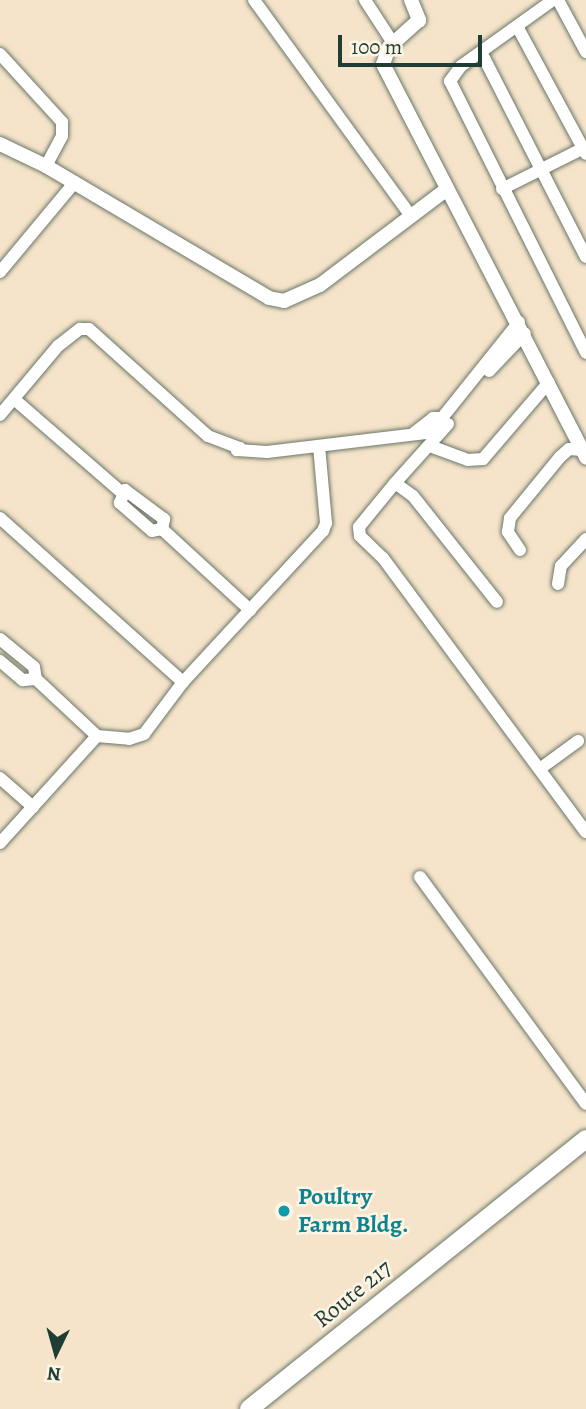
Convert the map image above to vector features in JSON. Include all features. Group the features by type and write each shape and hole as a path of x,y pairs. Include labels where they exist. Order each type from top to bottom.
{"main road":[{"name":"Route 217","path":"249,1409 586,1139"}],"street":[{"path":"254,0 411,215"},
{"path":"365,0 393,43"},
{"path":"411,0 419,20 393,43 383,64 522,328 584,454"},
{"path":"553,0 461,66 450,81 586,353"},
{"path":"558,0 586,52"},
{"path":"502,189 585,150 518,27"},
{"path":"481,52 586,257"},
{"path":"0,54 62,122 62,136 46,166"},
{"path":"0,144 75,182 269,298 284,301 301,297 320,285 447,188"},
{"path":"0,272 75,182"},
{"path":"0,415 72,333 89,329 208,436 240,448 237,450 319,446 414,433 433,418 442,418 522,328"},
{"path":"522,328 454,411 430,446 359,527 360,536 379,553 586,832"},
{"path":"430,446 468,460 483,459 549,382"},
{"path":"14,399 122,493 129,489 164,519 162,529 250,610"},
{"path":"0,639 34,667 36,679 97,736 129,739 144,734 183,682 326,523 319,446"},
{"path":"520,550 508,532 510,518 559,457 569,449 584,454"},
{"path":"395,483 413,496 497,602"},
{"path":"0,518 183,682"},
{"path":"558,584 561,566 586,539"},
{"path":"0,660 23,680 36,679"},
{"path":"0,842 97,736"},
{"path":"541,768 578,741"},
{"path":"0,778 33,807"},
{"path":"420,877 586,1104"}],"place":[{"name":"Poultry Farm Bldg.","path":"284,1211"}]}
